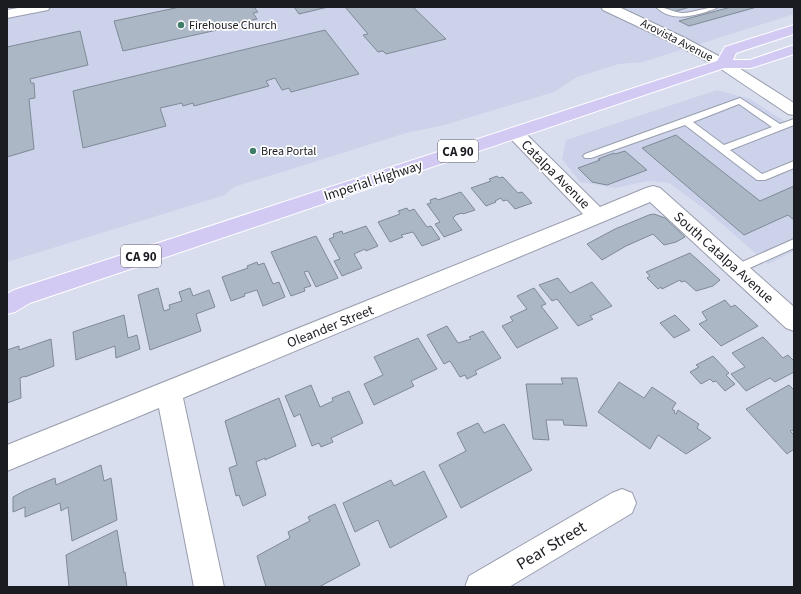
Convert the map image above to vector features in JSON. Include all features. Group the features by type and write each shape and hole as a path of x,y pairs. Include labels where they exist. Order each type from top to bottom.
{"main road":[{"path":"723,64 730,50 794,29"},
{"name":"Imperial Highway","path":"12,299 723,64 751,64 794,49"}],"street":[{"path":"7,14 43,7"},
{"name":"Arovista Avenue","path":"608,7 680,41 723,64 794,110"},
{"name":"Catalpa Avenue","path":"515,133 597,216"},
{"name":"Oleander Street","path":"7,458 653,193"},
{"name":"South Catalpa Avenue","path":"653,193 794,321"},
{"path":"169,392 209,587"},
{"name":"Pear Street","path":"480,587 622,503"}],"lane":[{"path":"660,7 672,15 680,16 714,7"},
{"path":"588,156 740,101 780,128"},
{"path":"686,120 761,178 794,164"},
{"path":"723,149 794,122"},
{"path":"738,269 794,243"}],"shaded area":[{"path":"7,7 794,7 794,14 643,62 619,64 577,77 554,92 444,125 406,133 234,187 225,195 7,262"},
{"path":"717,90 750,99 794,127 794,251 768,264 706,210 669,183 647,181 616,188 580,182 562,159 566,140"}],"building":[{"path":"180,7 254,7 258,12 253,13 257,19 234,24 235,26 123,51 114,21"},
{"path":"294,7 328,7 299,14"},
{"path":"345,7 413,7 446,39 386,54 383,51 378,52 363,35 368,34"},
{"path":"666,7 690,7 673,12"},
{"path":"731,7 757,7 689,26 679,21"},
{"path":"325,30 359,74 291,92 289,88 282,90 275,78 266,81 269,86 194,106 193,103 183,106 182,103 160,108 166,126 83,148 73,91"},
{"path":"80,31 88,65 30,79 31,83 34,83 35,98 29,99 34,149 7,157 7,47"},
{"path":"676,135 760,201 794,186 794,220 788,215 744,235 642,148"},
{"path":"625,151 647,170 607,185 592,182 578,168 614,153"},
{"path":"497,176 499,178 503,177 518,193 522,192 532,203 515,209 507,200 503,201 501,198 486,206 471,188 491,181 489,179"},
{"path":"461,192 475,210 456,215 453,218 462,230 444,237 435,224 440,222 427,204 431,203 430,200 436,198 438,200"},
{"path":"407,208 409,211 414,209 427,227 431,226 440,239 422,246 413,232 401,235 403,237 390,242 378,222 400,214 398,211"},
{"path":"654,214 665,218 685,237 676,242 664,245 653,234 626,246 602,260 587,244 615,229"},
{"path":"366,226 378,246 366,251 365,249 354,254 362,268 342,276 334,261 340,259 329,239 334,237 333,234 342,231 343,234"},
{"path":"316,236 338,278 316,287 308,271 304,272 311,286 304,288 305,291 291,296 271,252"},
{"path":"690,253 720,280 713,286 696,291 685,281 681,282 680,280 662,289 661,287 658,289 647,278 650,276 646,272"},
{"path":"257,262 258,265 264,263 273,284 279,282 285,297 263,306 257,290 244,294 245,296 231,301 222,277 248,268 247,266"},
{"path":"558,278 570,293 592,282 612,306 590,316 593,319 578,326 557,299 552,301 539,285"},
{"path":"158,288 164,311 170,309 169,305 182,301 179,292 190,288 193,296 209,290 215,307 196,314 201,331 150,350 138,295"},
{"path":"534,288 546,304 541,306 558,328 517,348 502,326 513,321 510,317 527,309 517,296"},
{"path":"725,300 731,307 735,305 758,326 721,346 699,324 707,320 702,312"},
{"path":"124,315 128,338 137,335 140,349 116,358 115,346 76,360 73,332"},
{"path":"675,315 690,330 674,338 660,323"},
{"path":"447,326 458,343 471,339 469,337 483,331 501,358 475,371 477,374 467,379 465,375 460,377 450,361 444,364 427,335"},
{"path":"763,337 783,358 788,355 794,361 794,372 775,382 770,378 746,391 731,374 745,367 732,353"},
{"path":"418,338 437,369 411,381 414,386 374,405 364,384 383,375 374,357"},
{"path":"51,339 54,366 20,378 21,398 7,403 7,350 19,346 19,350"},
{"path":"713,356 729,373 726,375 735,384 725,391 716,381 713,382 710,379 701,384 690,372 699,367 696,365"},
{"path":"561,378 577,378 587,426 564,425 563,420 546,420 549,440 533,439 526,384 563,384"},
{"path":"619,382 644,398 652,387 676,403 672,409 675,411 674,413 676,414 678,410 699,424 697,428 711,438 686,454 658,435 650,449 598,412"},
{"path":"311,385 320,407 333,401 332,398 349,391 363,423 331,438 333,442 321,447 319,443 312,446 300,414 294,417 285,396"},
{"path":"789,385 794,390 794,430 790,431 794,435 794,449 787,454 746,409"},
{"path":"279,398 296,446 265,460 265,458 256,462 266,495 243,506 239,495 236,496 229,468 237,465 225,421"},
{"path":"478,423 484,433 504,424 532,470 461,508 439,465 466,451 457,433"},
{"path":"101,465 104,481 111,478 117,520 72,541 68,507 61,511 60,503 25,517 25,507 13,512 13,497 24,491 55,478 56,485"},
{"path":"424,471 447,517 390,548 378,520 355,532 343,503 391,480 394,486"},
{"path":"335,504 360,565 319,587 266,587 257,556 290,538 288,532 310,521 308,517"},
{"path":"117,530 127,587 69,587 66,555"}],"place":[{"name":"Firehouse Church","path":"181,25"},
{"name":"Brea Portal","path":"253,151"}]}
